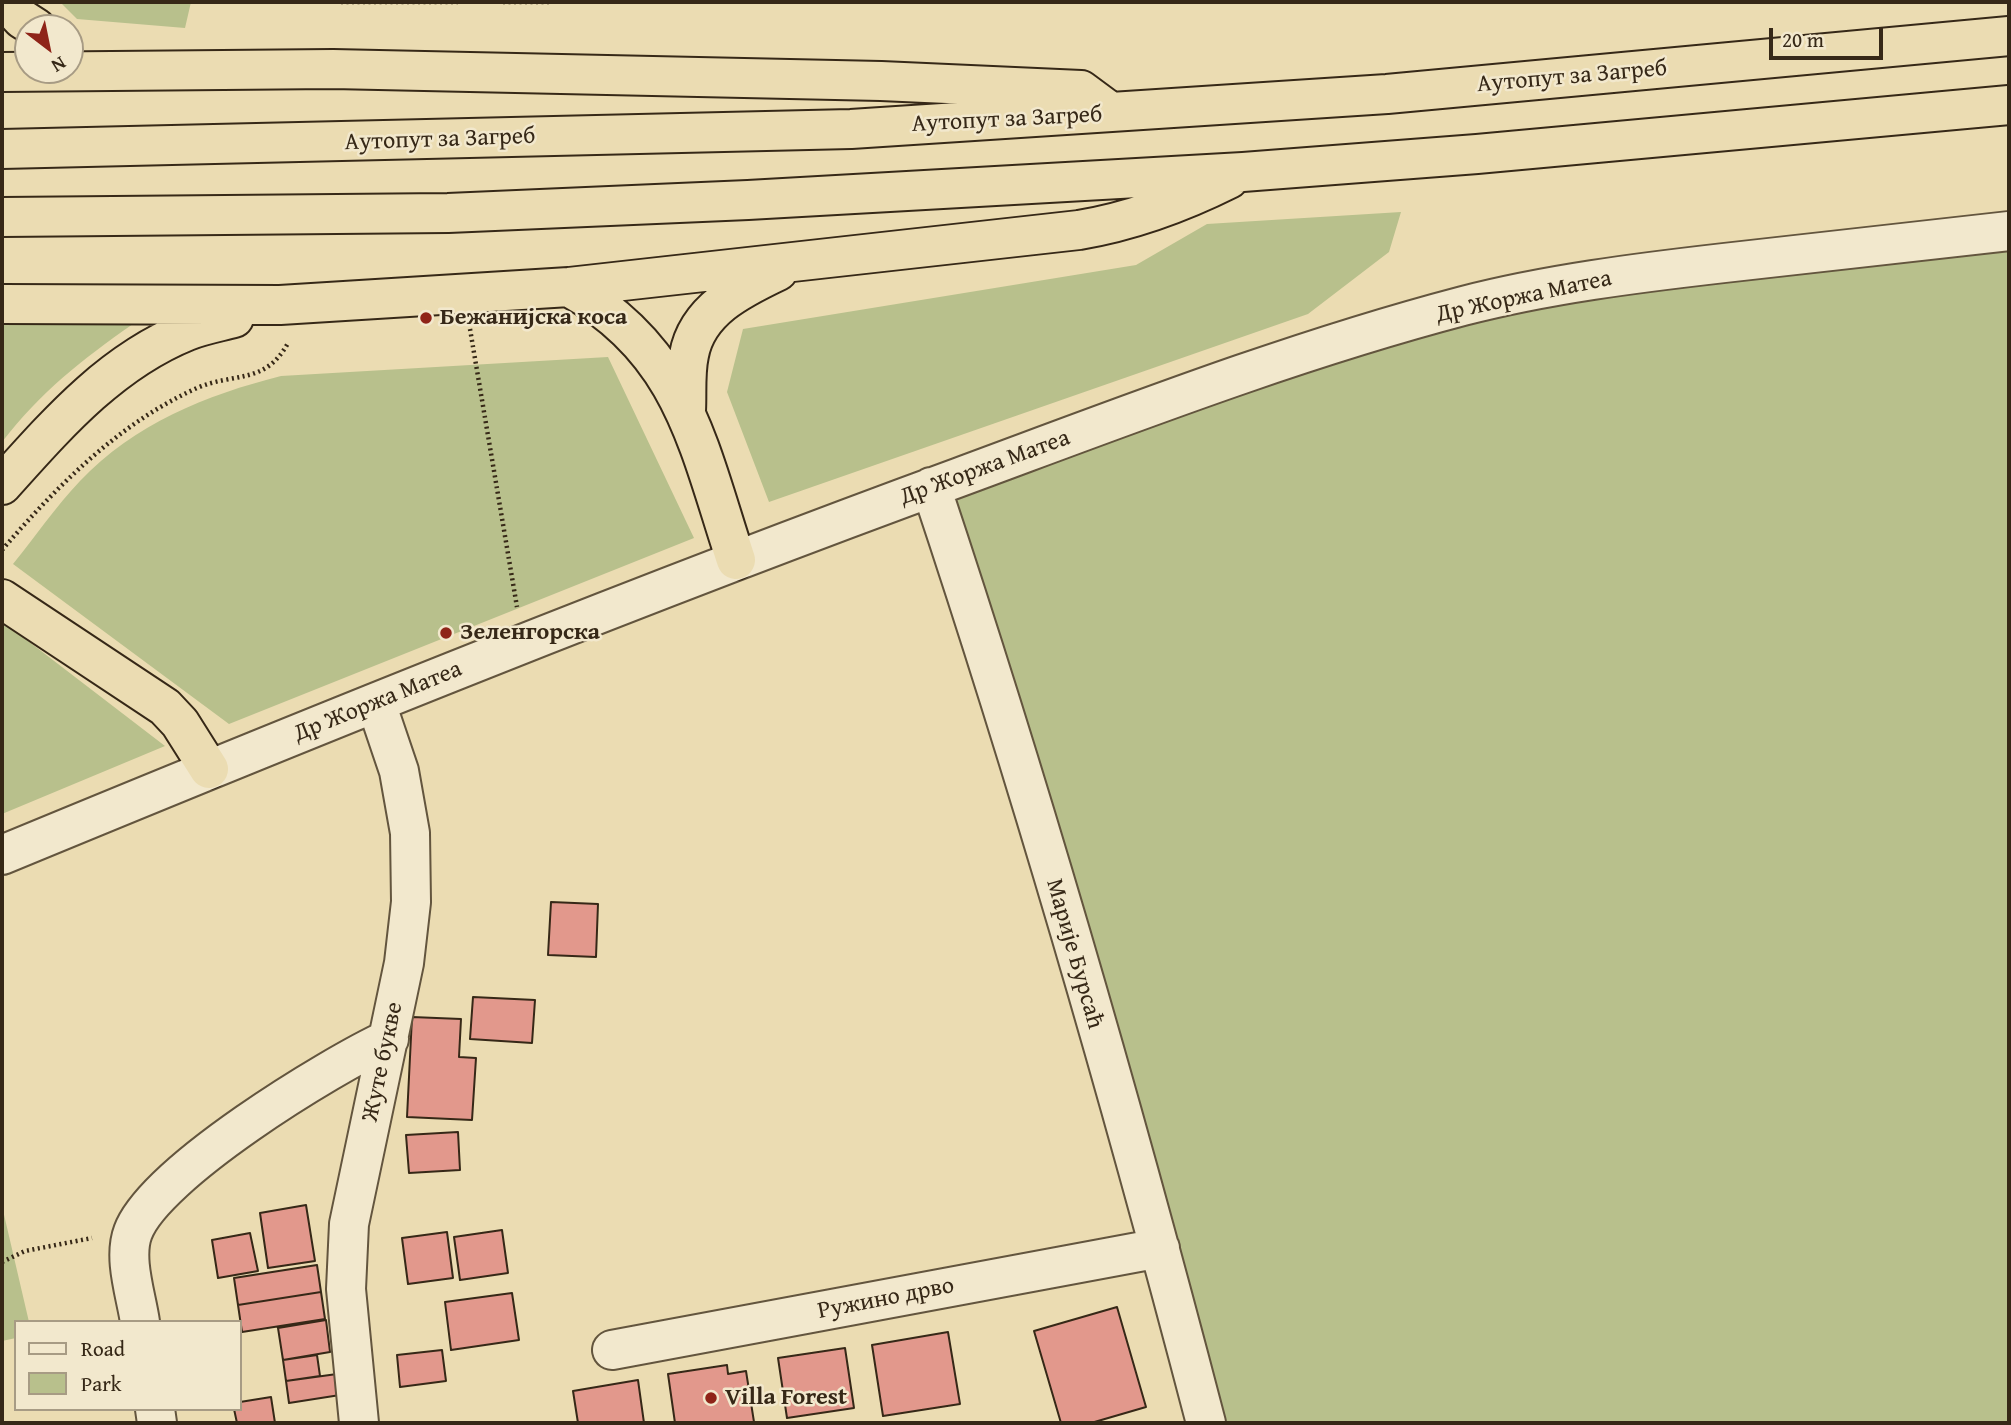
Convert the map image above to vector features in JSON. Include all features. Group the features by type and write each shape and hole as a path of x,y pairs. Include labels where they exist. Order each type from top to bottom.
{"highway":[{"name":"Аутопут за Загреб","path":"2,149 851,129 1112,114 1414,92 2009,36"},
{"path":"84,54 117,69"},
{"path":"2,72 333,69 881,81 1081,90 1112,114"},
{"path":"2,217 448,214 1244,172 1477,154 2009,105"},
{"path":"2,304 281,305 569,287 920,250 1119,223 1184,202 1244,172"},
{"path":"686,411 689,354 701,326 716,306 740,289 797,261"},
{"path":"569,287 615,316 641,340 686,411 736,560"},
{"path":"2,485 68,410 115,373 187,331 281,305"},
{"path":"2,599 165,707 186,731 209,769"}],"street":[{"name":"Др Жоржа Матеа","path":"2,855 209,769 736,560 931,487 1359,336 1466,305 1558,286 1676,269 2009,231"},
{"name":"Марије Бурсаћ","path":"931,487 998,691 1160,1248 1206,1423"},
{"name":"Жуте букве","path":"359,1423 346,1289 346,1252 361,1163 404,963 411,902 411,853 399,771 376,703"},
{"path":"140,1320 131,1268 132,1233 151,1203 178,1177 322,1073 389,1039"},
{"name":"Ружино дрво","path":"612,1350 1160,1248"}],"path":[{"path":"341,2 458,2"},
{"path":"503,2 549,2"},
{"path":"470,328 523,643"},
{"path":"457,329 478,328"},
{"path":"2,550 72,474 123,432 176,398 201,386 255,375 272,365 288,343 301,342"},
{"path":"2,1262 25,1251 68,1240 132,1233"}],"green space":[{"path":"60,2 191,2 185,28 84,20 84,14 72,14"},
{"path":"1401,212 1389,252 1308,314 769,502 727,392 743,329 1136,265 1207,224"},
{"path":"2009,233 2009,1423 1205,1423 931,487 1466,305"},
{"path":"2,320 133,324 63,378 32,407 2,442"},
{"path":"608,357 694,538 229,724 13,564 62,501 101,461 124,443 173,414 226,392 281,376"},
{"path":"2,621 165,746 2,814"},
{"path":"2,1206 29,1320 14,1320 14,1338 2,1341"}],"building":[{"path":"551,902 598,904 596,957 548,955"},
{"path":"473,997 535,1000 532,1043 470,1039"},
{"path":"412,1017 461,1019 459,1057 476,1058 472,1120 407,1117"},
{"path":"458,1132 460,1170 409,1173 406,1135"},
{"path":"306,1205 315,1261 268,1268 260,1213"},
{"path":"502,1230 508,1273 460,1280 454,1237"},
{"path":"447,1232 453,1278 408,1284 402,1238"},
{"path":"250,1233 258,1271 218,1278 212,1240"},
{"path":"317,1265 321,1292 238,1305 234,1278"},
{"path":"321,1292 325,1319 242,1332 238,1305"},
{"path":"512,1293 519,1340 451,1350 445,1302"},
{"path":"1117,1307 1146,1407 1091,1423 1061,1423 1034,1331"},
{"path":"326,1320 330,1352 283,1360 278,1328"},
{"path":"948,1332 960,1404 883,1416 872,1345"},
{"path":"845,1348 854,1408 787,1418 778,1358"},
{"path":"442,1350 446,1381 400,1387 397,1355"},
{"path":"317,1355 320,1376 286,1381 283,1360"},
{"name":"Villa Forest","path":"727,1365 728,1374 746,1371 754,1422 675,1423 668,1374"},
{"path":"337,1374 340,1395 289,1403 286,1381"},
{"path":"638,1380 644,1423 578,1423 573,1391"},
{"path":"271,1397 275,1423 237,1423 234,1411 242,1411 242,1402"}],"place":[{"name":"Бежанијска коса","path":"426,318"},
{"name":"Зеленгорска","path":"446,633"},
{"name":"Villa Forest","path":"711,1398"}]}
